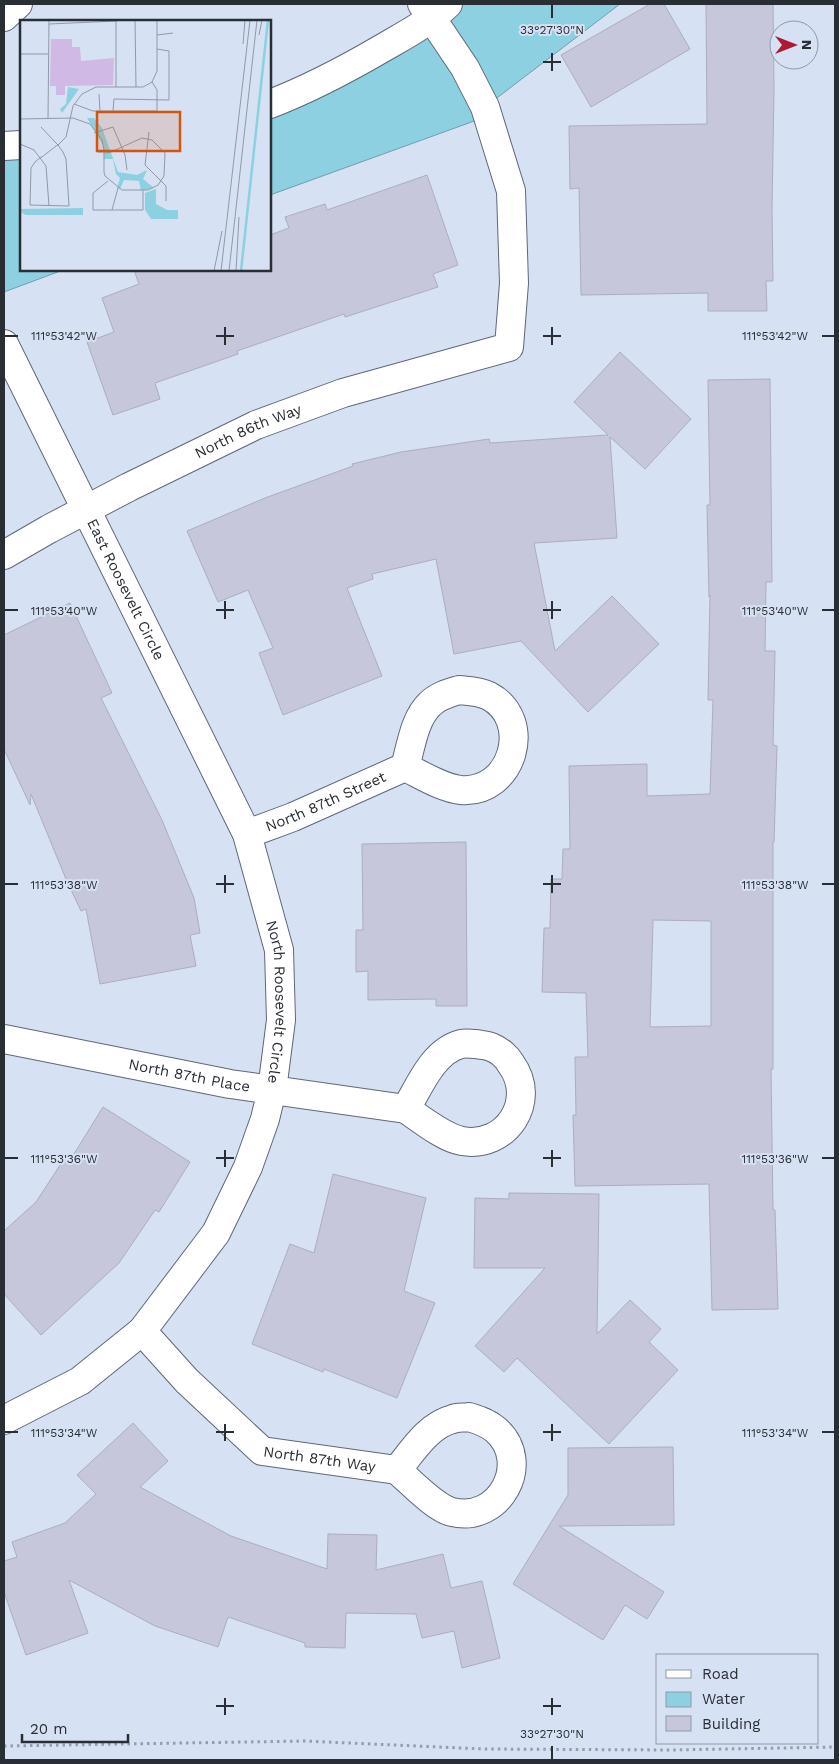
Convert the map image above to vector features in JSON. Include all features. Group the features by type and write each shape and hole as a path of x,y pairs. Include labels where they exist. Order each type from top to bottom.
{"street":[{"path":"4,17 18,4"},
{"path":"271,104 296,94 343,71 434,9"},
{"name":"North 86th Way","path":"4,555 129,486 256,425 344,393 509,347 514,283 511,190 485,107 434,9"},
{"path":"4,146 20,145"},
{"name":"East Roosevelt Circle","path":"4,344 247,834"},
{"name":"North 87th Street","path":"247,834 292,817 405,767"},
{"name":"North Roosevelt Circle","path":"4,1420 80,1381 142,1331 216,1234 248,1167 265,1119 272,1090 281,1020 279,950 247,834"},
{"name":"North 87th Place","path":"4,1039 225,1083 406,1109"},
{"name":"North 87th Way","path":"142,1331 187,1381 262,1451 397,1470"}],"path":[{"path":"4,1746 304,1741 493,1749 671,1750 835,1747"}],"water":[{"path":"448,4 620,4 485,107 488,116 271,195 271,103"},
{"path":"20,145 20,271 60,271 4,292 4,146"}],"building":[{"path":"650,4 664,4 690,49 591,107 561,55"},
{"path":"706,4 773,4 773,20 769,20 769,70 774,70 773,281 766,281 767,311 708,311 708,293 581,295 579,188 570,189 569,126 707,124"},
{"path":"427,175 458,265 433,274 438,287 345,317 344,314 237,351 238,354 155,383 160,399 113,415 87,342 114,332 102,298 139,284 134,271 271,271 271,235 289,228 285,217 325,204 327,210"},
{"path":"620,352 691,419 645,469 610,437 617,538 534,543 555,651 612,596 659,644 588,712 521,641 454,654 436,559 372,574 373,579 347,588 382,676 283,715 259,653 273,648 248,590 218,602 187,531 265,498 353,466 352,464 401,452 489,439 490,443 608,435 574,402"},
{"path":"770,379 772,582 766,582 765,651 775,651 773,745 777,746 773,842 773,1069 771,1069 773,1210 775,1210 778,1309 712,1310 709,1184 575,1186 573,1115 576,1115 575,1057 588,1057 586,993 542,992 544,928 550,928 551,879 562,879 563,849 570,849 569,766 647,764 647,796 710,794 713,700 708,700 710,595 709,597 707,505 710,505 708,380","holes":["653,920 711,921 711,1026 650,1027"]},
{"path":"70,603 112,693 101,698 162,820 194,898 200,933 190,935 196,966 100,984 86,909 81,911 31,794 30,805 4,749 4,635"},
{"path":"466,842 467,1006 436,1006 436,999 368,1000 368,971 356,972 356,930 363,930 362,844"},
{"path":"103,1107 190,1162 159,1212 155,1210 119,1263 41,1335 4,1294 4,1231 36,1202 64,1159 69,1162"},
{"path":"333,1174 426,1198 404,1291 435,1303 397,1398 324,1369 323,1372 252,1344 290,1244 314,1253"},
{"path":"509,1193 599,1194 597,1334 630,1300 661,1329 649,1342 678,1370 609,1444 517,1358 504,1372 475,1346 545,1268 474,1268 475,1198 509,1199"},
{"path":"133,1423 168,1461 140,1487 231,1536 327,1569 328,1534 377,1535 376,1570 443,1554 451,1588 482,1581 500,1658 462,1668 454,1631 422,1638 416,1614 346,1613 345,1648 305,1647 305,1643 228,1617 218,1647 155,1626 69,1580 88,1633 26,1655 4,1592 4,1561 17,1557 12,1542 65,1523 96,1494 77,1475"},
{"path":"673,1447 674,1525 559,1526 664,1592 647,1619 625,1605 603,1640 513,1584 568,1495 568,1448"}]}
